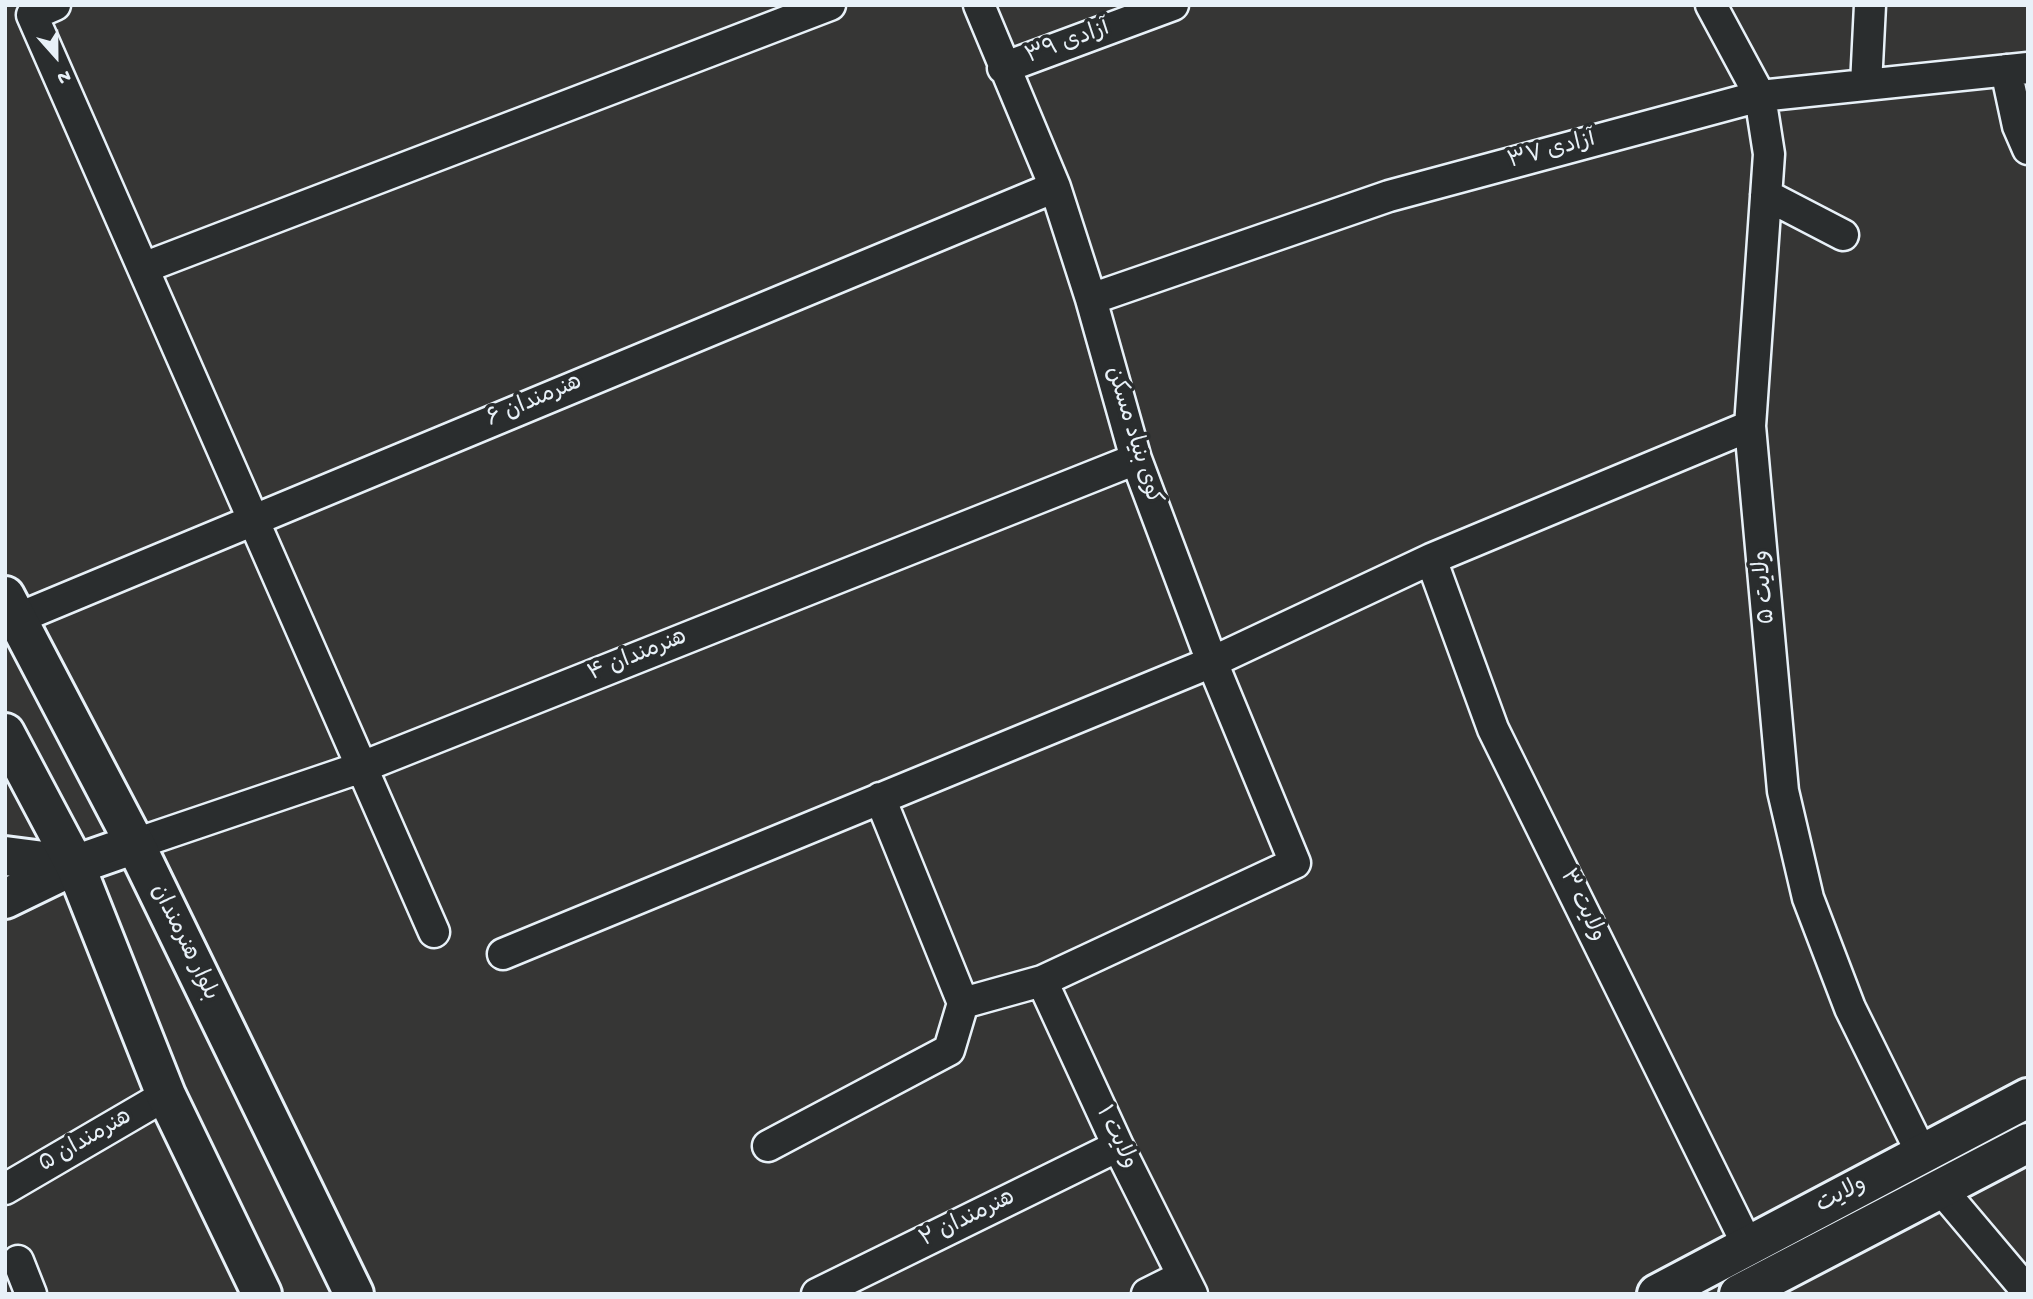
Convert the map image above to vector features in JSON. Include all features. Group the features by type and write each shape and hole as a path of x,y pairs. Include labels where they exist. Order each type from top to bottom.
{"main road":[{"name":"بلوار هنرمندان","path":"11,607 135,844 354,1294"},
{"path":"5,733 75,865 166,1095 262,1294"},
{"path":"5,899 75,865 135,844"},
{"path":"5,856 75,865"},
{"name":"ولایت","path":"1657,1294 2028,1098"},
{"name":"ولایت","path":"1739,1294 2028,1143"}],"street":[{"path":"55,5 32,15 434,932"},
{"path":"143,268 830,5"},
{"name":"کوی بنیاد مسکن","path":"979,5 1003,68 1055,187 1091,299 1136,459 1212,662 1295,863 1042,981"},
{"name":"آزادی ۳۹","path":"1003,68 1173,5"},
{"name":"ولایت ۵","path":"1711,5 1760,96 1769,154 1750,426 1783,791 1808,898 1850,1007 1922,1154"},
{"path":"1866,85 1870,5"},
{"path":"2017,69 2018,126 2028,149"},
{"name":"آزادی ۳۷","path":"1091,299 1389,196 1760,96 2017,69"},
{"name":"هنرمندان ۶","path":"11,607 253,519 1055,187"},
{"path":"1766,194 1843,235"},
{"path":"503,954 1212,662 1431,559 1750,426"},
{"name":"هنرمندان ۴","path":"135,844 362,767 1136,459"},
{"name":"ولایت ۳","path":"1431,559 1493,729 1748,1246"},
{"path":"768,1146 949,1050 963,1003 880,798"},
{"path":"963,1003 1042,981"},
{"name":"ولایت ۱","path":"1042,981 1118,1146 1188,1285"},
{"name":"هنرمندان ۵","path":"5,1189 166,1095"},
{"name":"هنرمندان ۲","path":"817,1294 1118,1146"},
{"path":"1941,1189 2028,1292"},
{"path":"18,1261 30,1294"},
{"path":"1147,1294 1188,1285"}]}
